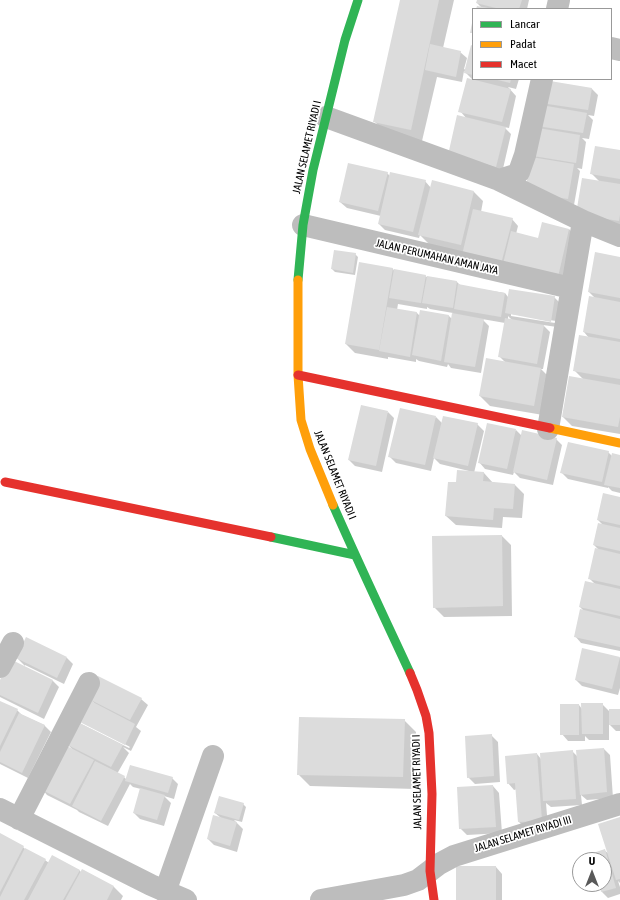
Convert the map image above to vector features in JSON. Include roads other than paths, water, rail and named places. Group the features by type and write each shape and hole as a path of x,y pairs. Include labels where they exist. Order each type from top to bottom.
{"main road":[{"name":"JALAN SELAMET RIYADI I","path":"358,0 345,40 313,170 303,225 298,283 298,375 301,420 310,450 355,555 417,690 426,716 429,733 432,794 430,871 434,900"},
{"path":"298,375 620,443"},
{"path":"5,482 355,555"}],"street":[{"path":"499,180 516,175 519,172 525,155 542,80"},
{"path":"326,117 499,180 583,221 620,236"},
{"path":"548,429 583,221"},
{"name":"JALAN PERUMAHAN AMAN JAYA","path":"303,225 572,288"},
{"path":"0,667 13,643"},
{"path":"19,819 89,683"},
{"path":"153,892 213,756"},
{"name":"JALAN SELAMET RIYADI III","path":"321,900 404,885 418,880 439,864 454,856 620,804"},
{"path":"0,810 153,892 186,900"}]}
